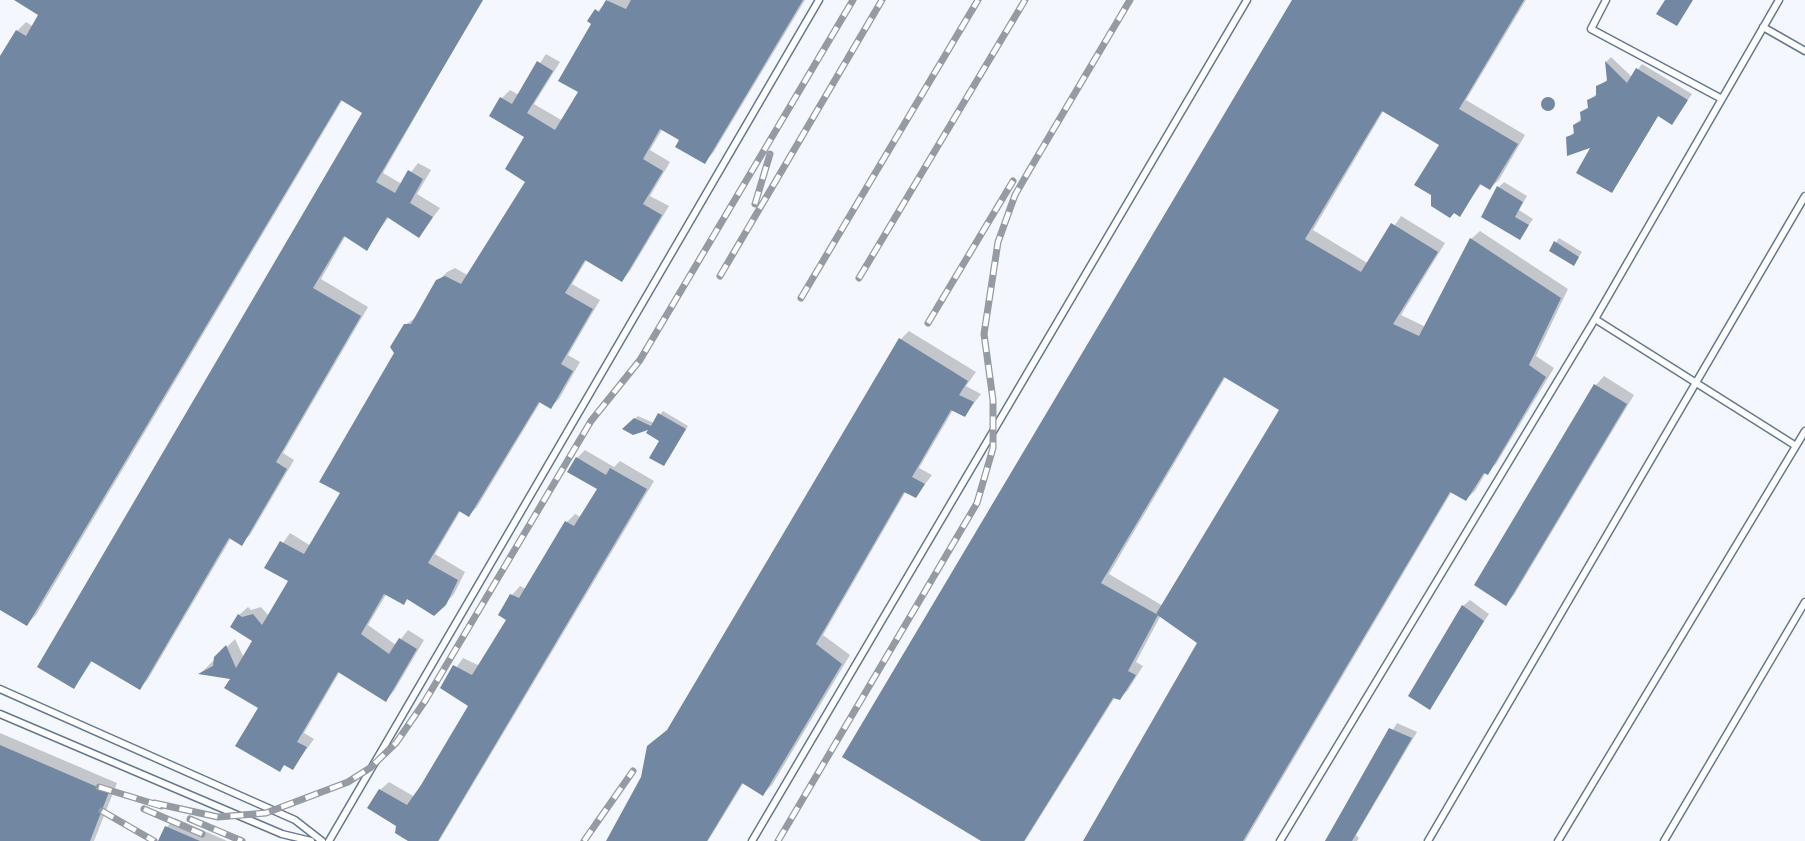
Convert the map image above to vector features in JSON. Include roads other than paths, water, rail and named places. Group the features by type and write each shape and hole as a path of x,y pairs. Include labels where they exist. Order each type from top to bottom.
{"lane":[{"path":"328,841 819,0"},
{"path":"752,841 1247,0"},
{"path":"1606,0 1591,29 1722,99"},
{"path":"1280,841 1595,319 1779,0"},
{"path":"1763,27 1805,51"},
{"path":"1428,841 1805,196"},
{"path":"1595,319 1796,446"},
{"path":"1558,841 1805,431"},
{"path":"1664,841 1805,602"},
{"path":"0,689 295,820 322,841"},
{"path":"0,714 282,834 311,841"}],"railway":[{"path":"154,803 218,817 266,813 348,782 370,768 396,743 425,701 591,421 640,360 853,0"},
{"path":"720,276 882,0"},
{"path":"801,298 978,0"},
{"path":"859,278 1025,0"},
{"path":"778,841 977,503 993,448 993,400 984,334 998,242 1015,195 1130,0"},
{"path":"755,204 770,154"},
{"path":"928,323 1013,181"},
{"path":"584,841 633,771"},
{"path":"99,787 161,806"},
{"path":"144,809 202,834"},
{"path":"102,811 154,841"},
{"path":"190,819 242,841"}]}
